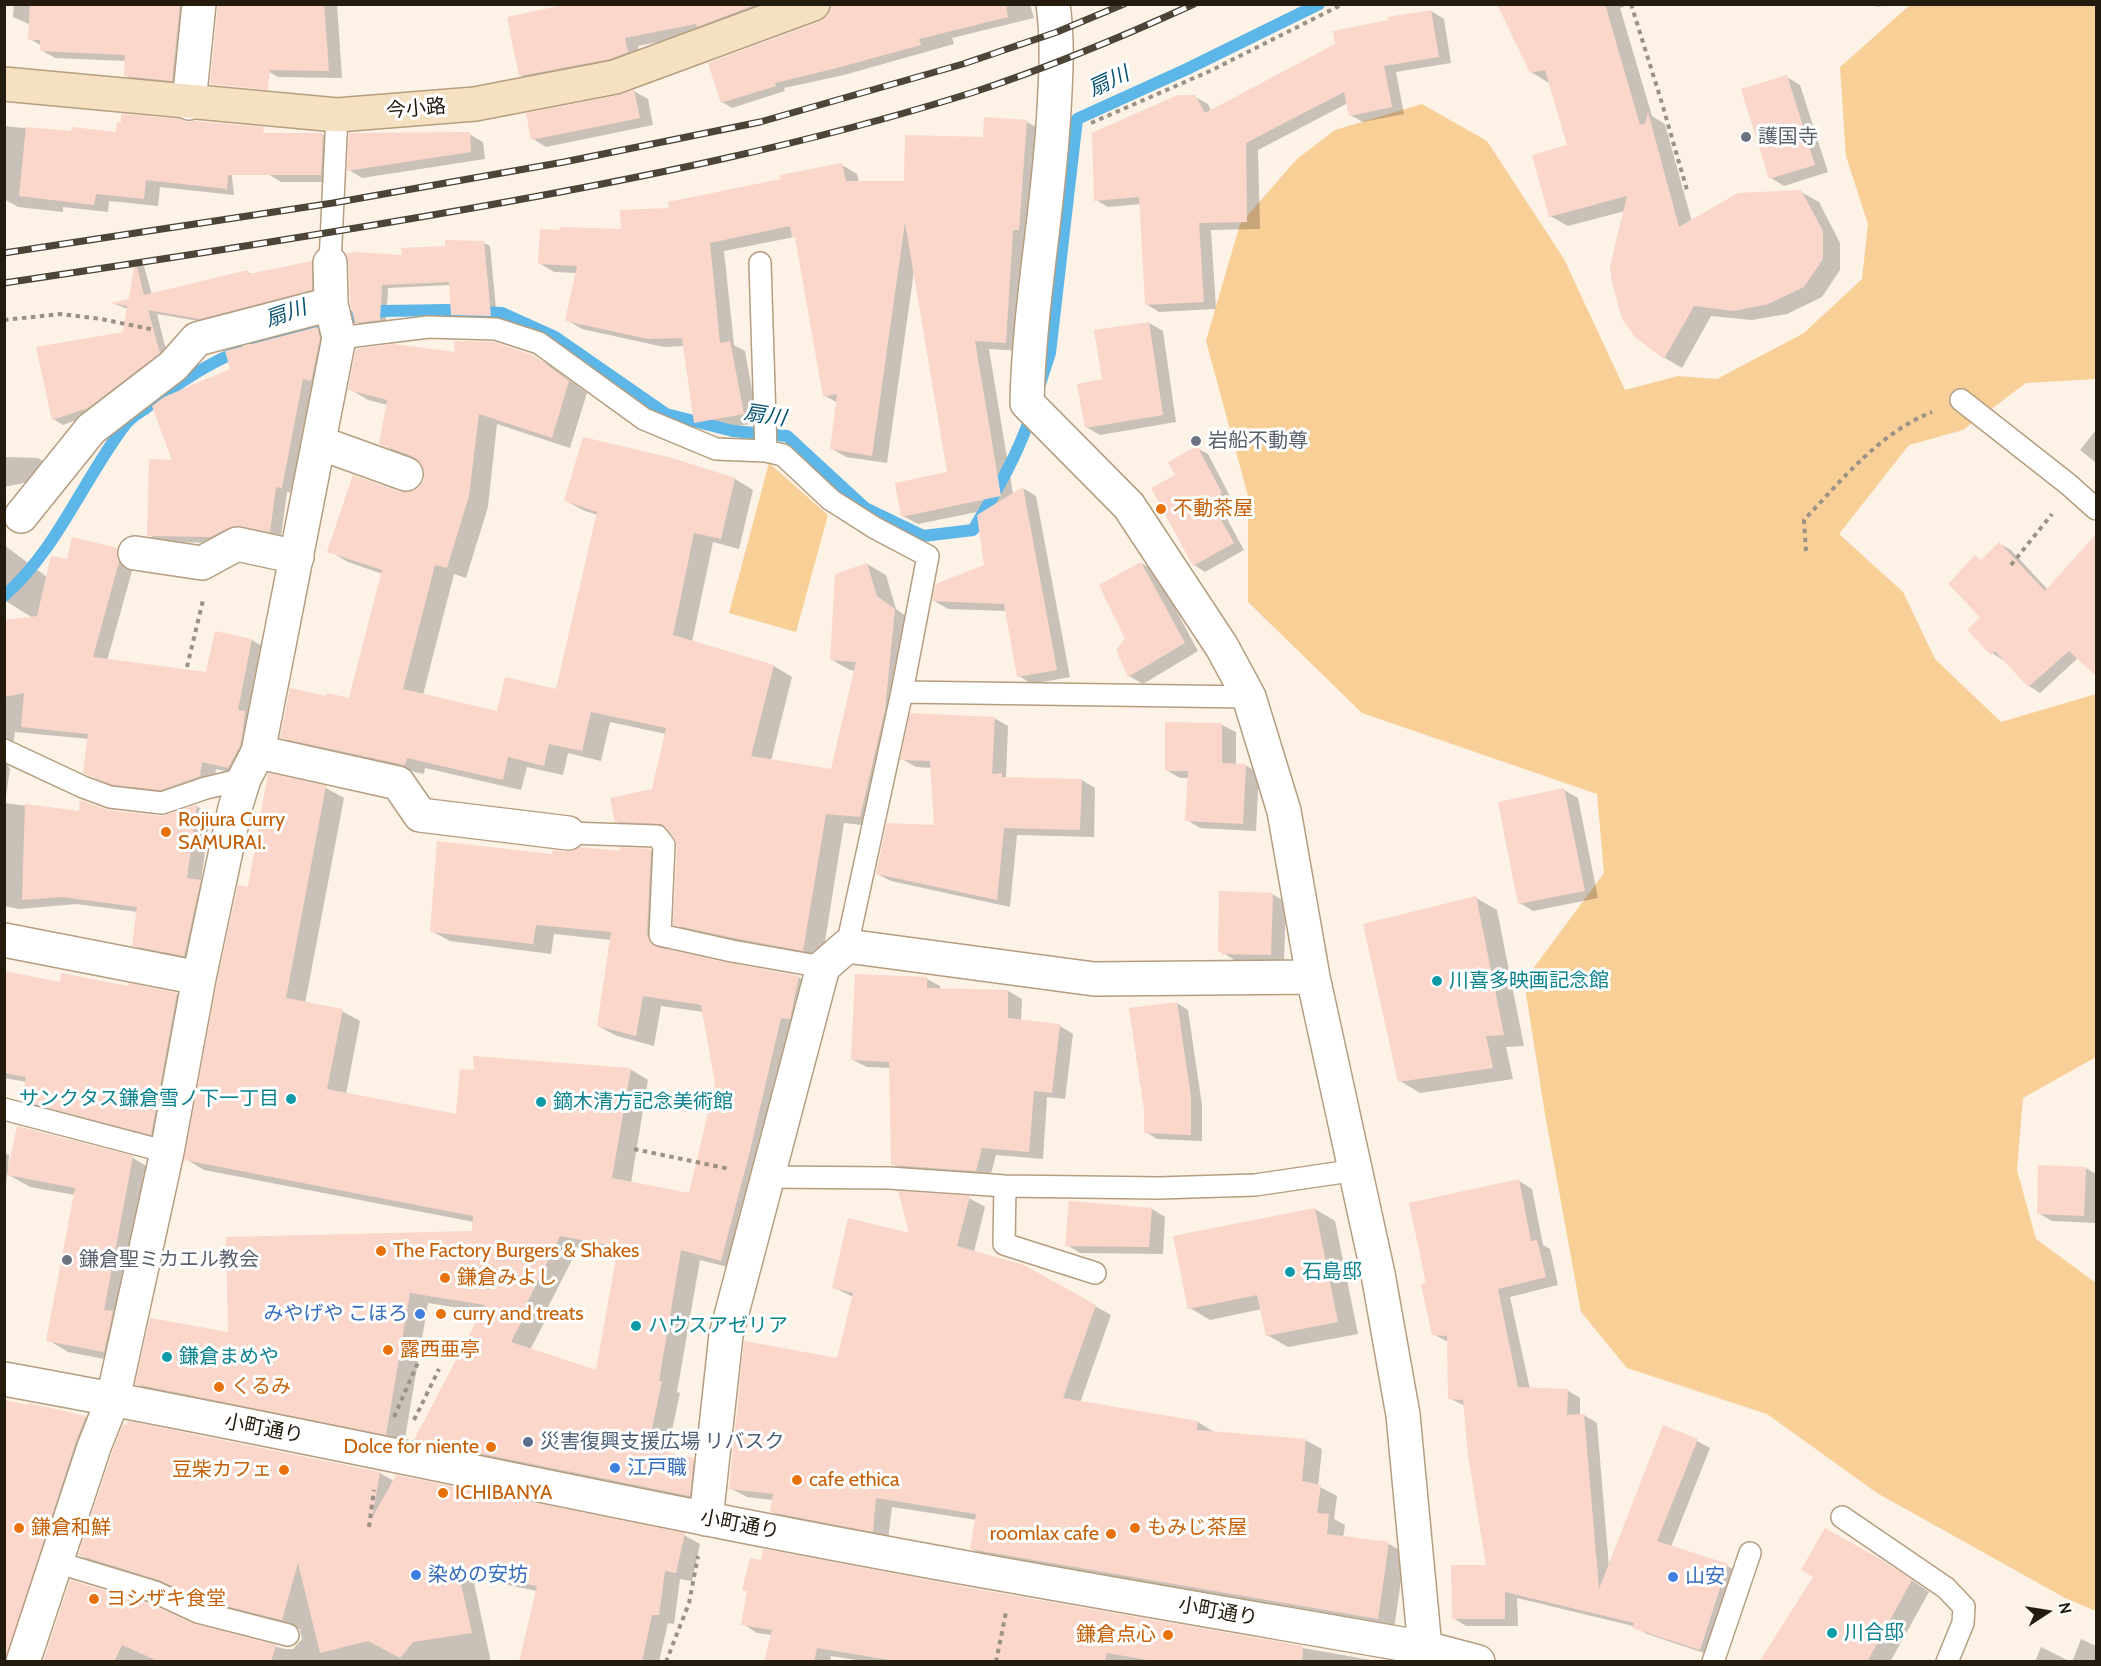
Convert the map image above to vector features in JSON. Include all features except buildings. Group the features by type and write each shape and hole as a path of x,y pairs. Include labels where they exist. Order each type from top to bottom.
{"street":[{"path":"189,103 199,4"},
{"name":"今小路","path":"4,84 337,115 475,104 615,77 813,4"},
{"path":"1053,4 1057,32 1053,140 1028,360 1027,403 1129,506 1222,646 1249,697 1284,812 1313,977 1357,1170 1404,1415 1424,1655"},
{"path":"23,1662 94,1447 113,1399 167,1152 199,978 236,808 251,765 320,442 339,338 331,304 330,263"},
{"path":"21,516 91,429 173,366 197,339 331,304"},
{"path":"320,442 406,474"},
{"path":"135,553 202,562 237,544 297,557"},
{"path":"251,765 398,783 420,815 568,832"},
{"path":"4,940 199,978"},
{"path":"706,1519 726,1335 767,1177 835,956 1094,979 1313,977"},
{"name":"小町通り","path":"4,1379 706,1519 1424,1655 1478,1662"}],"lane":[{"path":"330,263 337,115"},
{"path":"760,263 766,451"},
{"path":"339,338 428,327 496,329 539,343 644,419 716,449 766,451 783,455 831,500 875,528 928,556 902,692 835,956 732,951 660,935 664,845 657,836 568,832"},
{"path":"1961,400 2097,509"},
{"path":"902,692 1249,697"},
{"path":"4,750 83,787 110,797 162,803 206,788 251,765"},
{"path":"4,1109 167,1152"},
{"path":"767,1177 889,1178 1005,1186 1159,1188 1256,1185 1357,1170"},
{"path":"1005,1186 1004,1244 1095,1273"},
{"path":"1842,1517 1946,1588 1964,1607 1963,1623 1947,1662"},
{"path":"1713,1662 1750,1553"},
{"path":"56,1562 155,1592 198,1612 288,1635"}],"path":[{"path":"1053,140 1210,71 1342,4"},
{"path":"1630,4 1687,190"},
{"path":"4,320 61,314 101,319 197,339"},
{"path":"1806,551 1804,520 1868,452 1914,419 1961,400"},
{"path":"2011,565 2073,488"},
{"path":"187,667 213,557"},
{"path":"634,1149 767,1177"},
{"path":"388,1454 430,1335"},
{"path":"388,1454 439,1369"},
{"path":"666,1662 689,1603 706,1519"},
{"path":"996,1662 1013,1576"}],"shaded area":[{"path":"1910,5 2096,5 2096,379 2026,383 1963,430 1909,445 1839,534 1903,592 1935,659 2001,722 2096,694 2096,1057 2023,1098 2017,1170 2036,1239 2096,1283 2096,1611 2065,1598 1877,1493 1767,1414 1627,1368 1581,1312 1545,1114 1524,981 1604,873 1597,794 1362,713 1248,602 1248,496 1206,341 1240,224 1297,159 1335,130 1422,104 1487,141 1564,259 1625,390 1678,376 1717,379 1804,333 1862,279 1868,224 1846,156 1840,67"},
{"path":"769,463 828,515 796,632 729,613"}],"waterway":[{"name":"扇川","path":"1040,384 1050,353 1077,119 1187,69 1319,4"},
{"name":"扇川","path":"336,320 384,311 446,310 502,313 555,337 666,414 733,431 787,436 865,508 923,536 973,530 1013,458 1032,412"},
{"name":"扇川","path":"256,345 313,325"},
{"name":"扇川","path":"4,596 23,578 55,536 127,422 191,376 239,351"}],"railway":[{"path":"4,253 333,203 564,162 760,122 963,64 1057,32 1124,4"},
{"path":"4,283 467,209 594,186 784,145 971,93 1084,52 1194,4"}],"place":[{"name":"護国寺","path":"1746,137"},
{"name":"岩船不動尊","path":"1196,441"},
{"name":"不動茶屋","path":"1161,509"},
{"name":"Rojiura Curry SAMURAI.","path":"166,832"},
{"name":"川喜多映画記念館","path":"1437,981"},
{"name":"サンクタス鎌倉雪ノ下一丁目","path":"291,1099"},
{"name":"鏑木清方記念美術館","path":"541,1102"},
{"name":"The Factory Burgers & Shakes","path":"381,1251"},
{"name":"鎌倉聖ミカエル教会","path":"67,1260"},
{"name":"石島邸","path":"1290,1272"},
{"name":"鎌倉みよし","path":"445,1278"},
{"name":"みやげや こほろ","path":"420,1314"},
{"name":"curry and treats","path":"441,1314"},
{"name":"ハウスアゼリア","path":"636,1326"},
{"name":"露西亜亭","path":"388,1350"},
{"name":"鎌倉まめや","path":"167,1357"},
{"name":"くるみ","path":"219,1387"},
{"name":"災害復興支援広場 リバスク","path":"528,1442"},
{"name":"Dolce for niente","path":"491,1447"},
{"name":"江戸職","path":"615,1468"},
{"name":"豆柴カフェ","path":"284,1470"},
{"name":"cafe ethica","path":"797,1480"},
{"name":"ICHIBANYA","path":"443,1493"},
{"name":"鎌倉和鮮","path":"19,1528"},
{"name":"もみじ茶屋","path":"1135,1528"},
{"name":"roomlax cafe","path":"1111,1534"},
{"name":"染めの安坊","path":"416,1575"},
{"name":"山安","path":"1673,1577"},
{"name":"ヨシザキ食堂","path":"94,1599"},
{"name":"川合邸","path":"1832,1633"},
{"name":"鎌倉点心","path":"1168,1635"}]}
